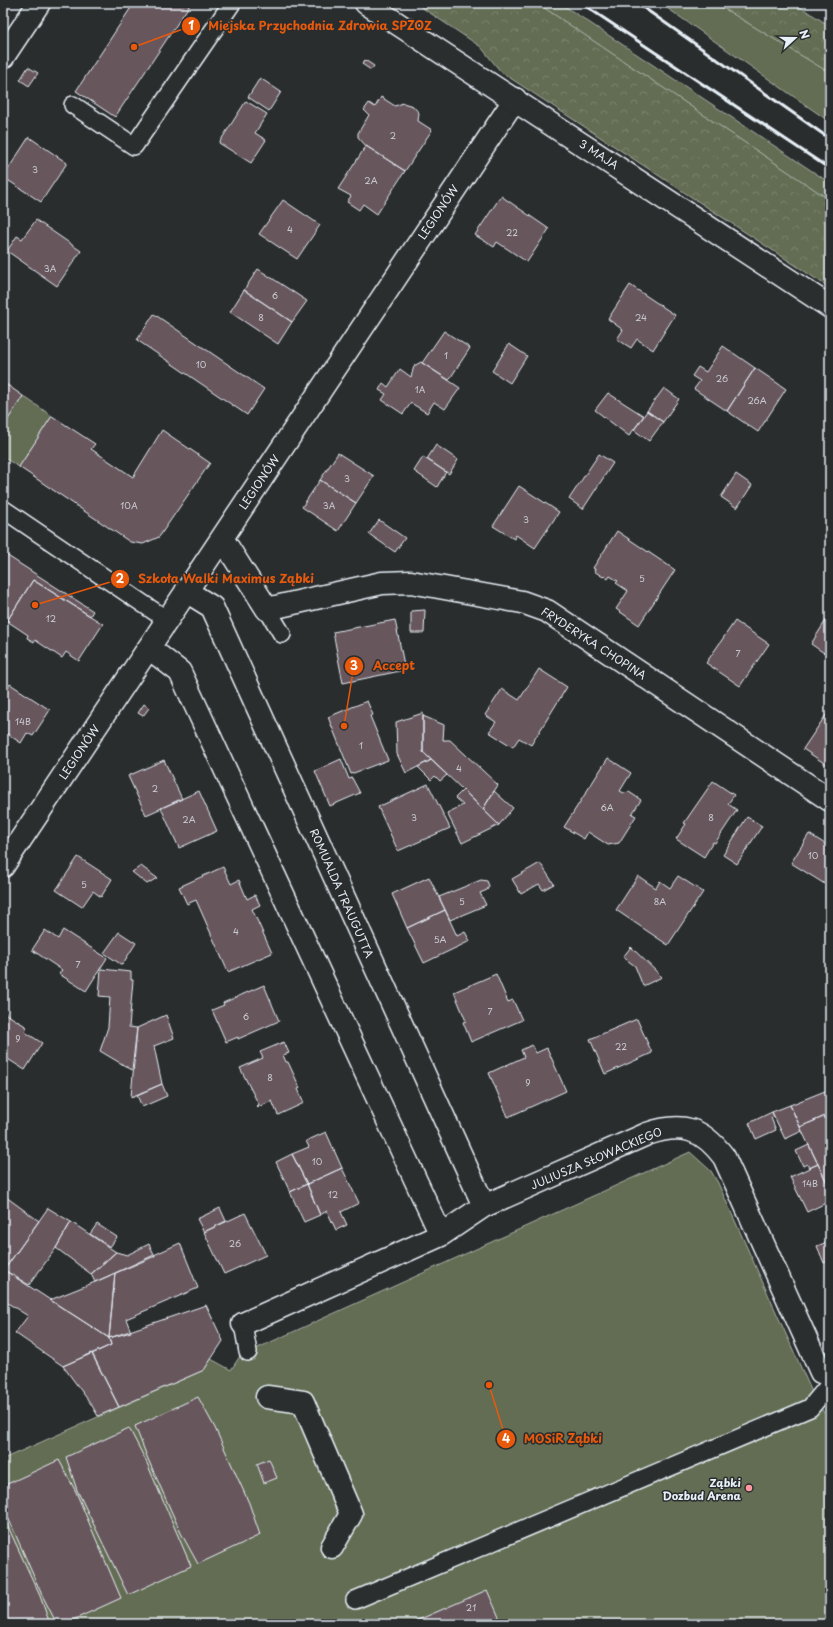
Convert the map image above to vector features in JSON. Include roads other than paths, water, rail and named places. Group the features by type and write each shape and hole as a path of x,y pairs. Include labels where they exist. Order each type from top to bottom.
{"street":[{"path":"3,57 39,3"},
{"name":"3 MAJA","path":"366,3 515,99 830,307"},
{"name":"LEGIONÓW","path":"3,866 515,99"},
{"path":"222,538 267,608"},
{"name":"FRYDERYKA CHOPINA","path":"267,608 382,583 411,582 509,599 533,605 548,611 830,800"},
{"name":"ROMUALDA TRAUGUTTA","path":"186,591 212,607 484,1206"},
{"path":"148,648 180,672 440,1235"},
{"name":"JULIUSZA SŁOWACKIEGO","path":"243,1324 440,1235 484,1206 664,1128 679,1128 698,1131 714,1144 724,1158 821,1372 830,1375"},
{"path":"267,1397 303,1402 351,1514 332,1547"}],"lane":[{"path":"73,105 134,146 232,3"},
{"path":"3,510 167,620"},
{"path":"267,608 282,634"},
{"path":"243,1324 248,1352"},
{"path":"355,1600 810,1408 830,1384"}],"railway":[{"path":"581,3 830,169"},
{"path":"637,3 830,139"}],"place":[{"name":"Miejska Przychodnia Zdrowia SPZOZ","path":"134,47"},
{"name":"Szkoła Walki Maximus Ząbki","path":"35,605"},
{"name":"Accept","path":"344,726"},
{"name":"MOSiR Ząbki","path":"489,1385"},
{"name":"Ząbki Dozbud Arena","path":"749,1488"}]}
